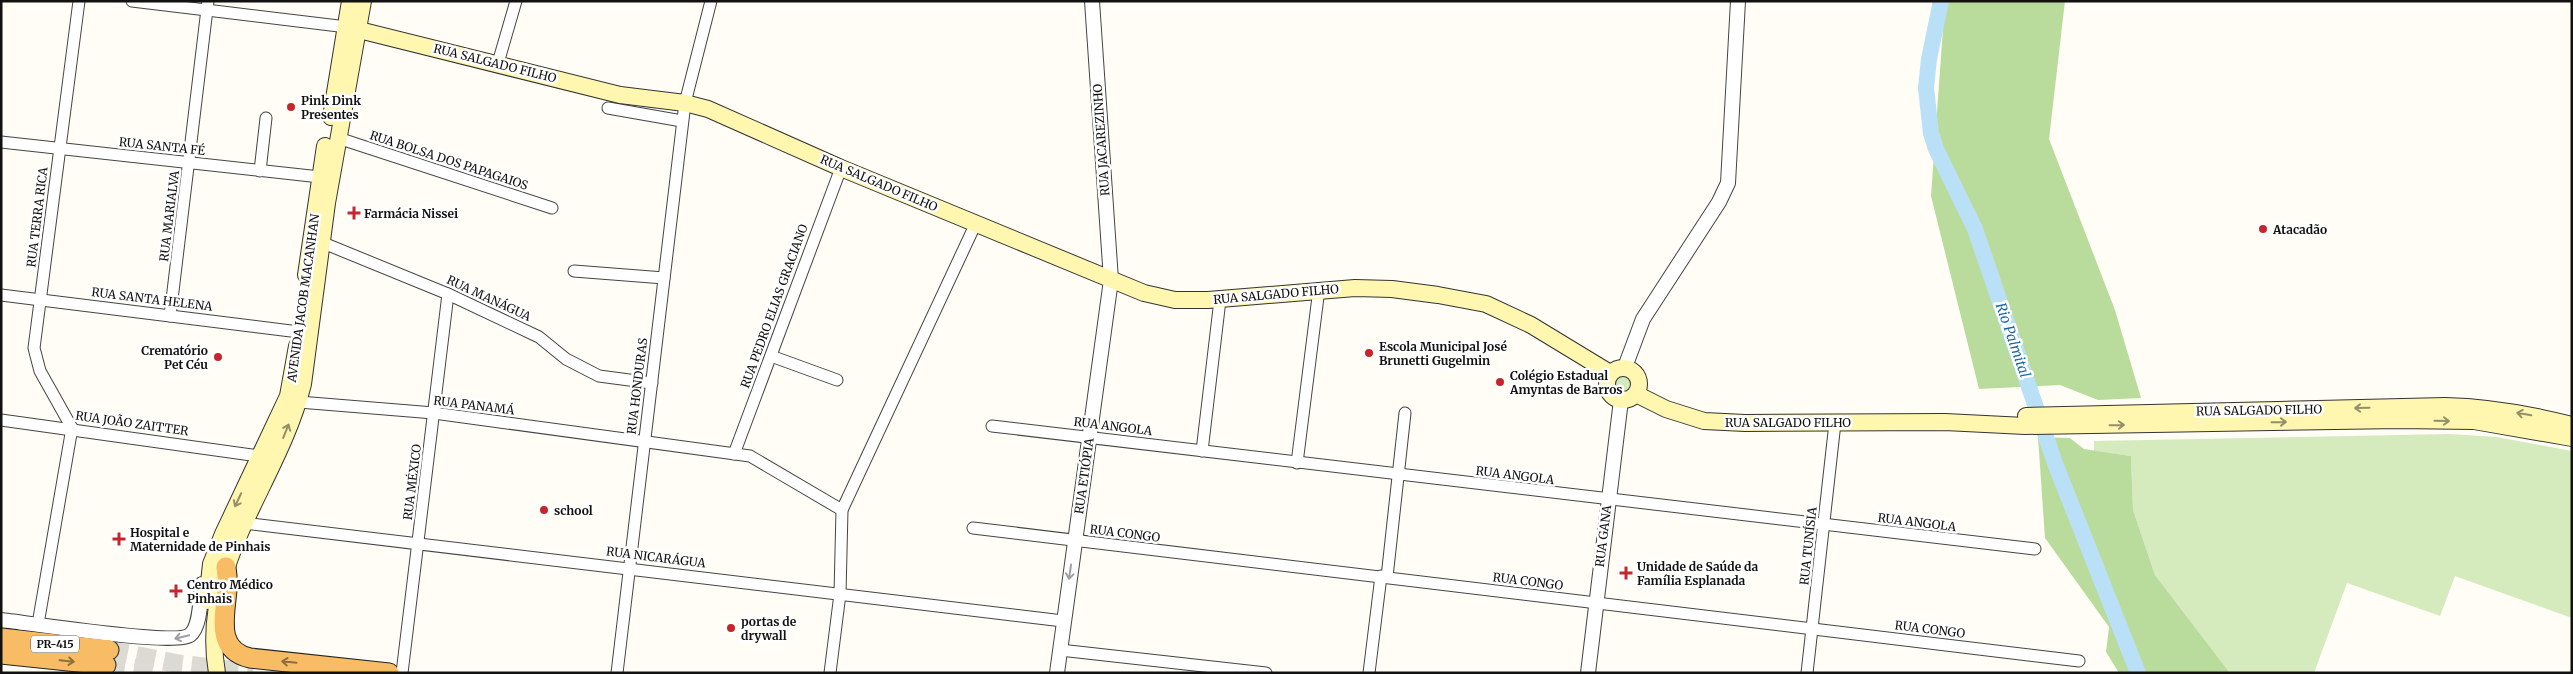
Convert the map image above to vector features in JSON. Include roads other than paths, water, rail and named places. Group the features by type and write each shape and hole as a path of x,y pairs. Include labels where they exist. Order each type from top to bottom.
{"highway":[{"path":"219,565 227,587 224,630 228,645 237,654 250,658 389,673"},
{"name":"PR-415","path":"1,638 108,658 1,654"}],"main road":[{"name":"AVENIDA JACOB MACANHAN","path":"212,671 212,632 220,585 219,565 258,456 288,396 316,240 338,138 353,28 350,1"},
{"name":"AVENIDA JACOB MACANHAN","path":"219,565 244,523 274,461 299,402 303,384 320,177 353,28 363,1"},
{"name":"RUA SALGADO FILHO","path":"353,28 620,95 685,102 708,109 841,168 1144,293 1175,300 1220,300 1319,289 1392,288 1486,304 1618,370"},
{"path":"1618,370 1634,371 1638,378 1639,386 1628,397 1613,396 1608,390 1606,382 1618,370"},
{"name":"RUA SALGADO FILHO","path":"1628,397 1704,421 1835,423 2025,421 2471,406 2531,415 2572,425"},
{"name":"RUA SALGADO FILHO","path":"2069,420 2474,421 2572,438"},
{"path":"258,456 274,461"}],"street":[{"name":"RUA TERRA RICA","path":"72,428 36,360 34,348 42,299 59,149 79,1"},
{"name":"RUA SALGADO FILHO","path":"132,1 208,6 353,28"},
{"path":"498,63 516,1"},
{"name":"RUA HONDURAS","path":"618,673 682,121 685,102 712,1"},
{"name":"RUA JACAREZINHO","path":"1092,1 1111,280"},
{"path":"1618,370 1643,319 1719,202 1728,184 1738,1"},
{"name":"RUA MARIALVA","path":"170,316 208,6"},
{"path":"608,108 682,121"},
{"path":"260,171 266,118"},
{"name":"RUA BOLSA DOS PAPAGAIOS","path":"338,138 552,208"},
{"name":"RUA SANTA FÉ","path":"1,142 320,177"},
{"name":"RUA PEDRO ELIAS GRACIANO","path":"734,454 841,168"},
{"path":"830,673 840,594 842,510 976,223"},
{"name":"RUA MANÁGUA","path":"316,240 448,294 539,337 566,359 599,376 652,383"},
{"path":"574,271 664,278"},
{"name":"RUA ETIÓPIA","path":"1057,673 1111,280"},
{"path":"1297,463 1319,289"},
{"name":"RUA MÉXICO","path":"402,673 448,294"},
{"name":"RUA SANTA HELENA","path":"1,295 299,332"},
{"path":"1202,451 1220,300"},
{"path":"771,356 837,380"},
{"name":"RUA GANA","path":"1588,673 1608,500 1628,397"},
{"name":"RUA PANAMÁ","path":"299,402 434,413 645,441"},
{"path":"1369,673 1398,476 1405,413"},
{"name":"RUA JOÃO ZAITTER","path":"1,420 72,428 258,456"},
{"name":"RUA TUNÍSIA","path":"1807,673 1835,423"},
{"name":"RUA ANGOLA","path":"992,426 1398,476 2035,549"},
{"path":"38,624 72,428"},
{"path":"645,441 750,456 842,510"},
{"name":"RUA NICARÁGUA","path":"244,523 1064,621"},
{"name":"RUA CONGO","path":"973,528 2079,661"},
{"path":"1,620 155,638 183,639 195,629 202,584 219,565"},
{"path":"1060,650 1266,673"}],"waterway":[{"name":"Rio Palmital","path":"1941,1 1929,59 1926,88 1931,133 1936,149 1975,229 2056,466 2138,673"}],"tunnel":[{"path":"109,650 179,664 253,673"},
{"path":"106,665 159,672"}],"place":[{"name":"Pink Dink Presentes","path":"291,107"},
{"name":"Farmácia Nissei","path":"354,213"},
{"name":"Atacadão","path":"2263,229"},
{"name":"Escola Municipal José Brunetti Gugelmin","path":"1369,353"},
{"name":"Crematório Pet Céu","path":"218,357"},
{"name":"Colégio Estadual Amyntas de Barros","path":"1500,382"},
{"name":"school","path":"544,510"},
{"name":"Hospital e Maternidade de Pinhais","path":"119,539"},
{"name":"Unidade de Saúde da Família Esplanada","path":"1626,573"},
{"name":"Centro Médico Pinhais","path":"176,591"},
{"name":"portas de drywall","path":"731,628"}]}
